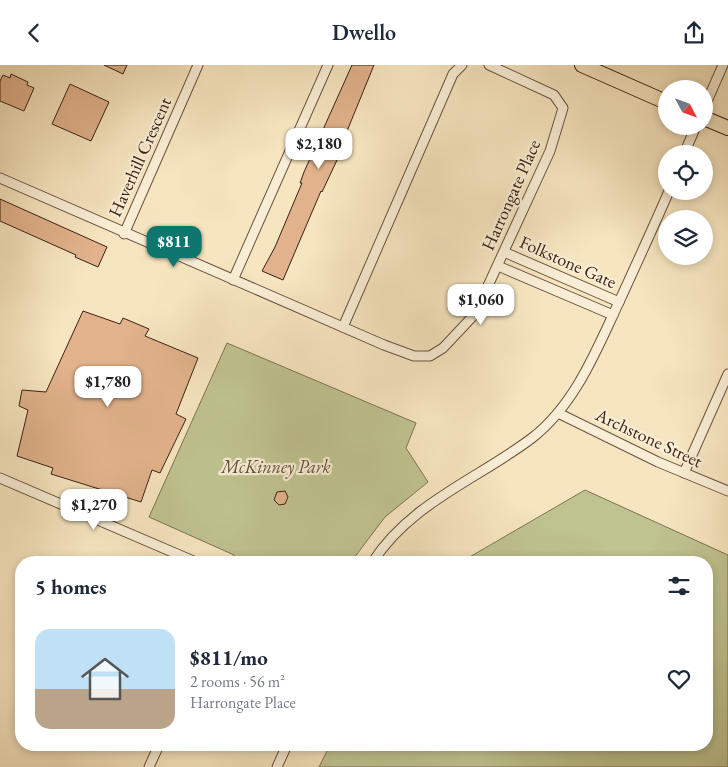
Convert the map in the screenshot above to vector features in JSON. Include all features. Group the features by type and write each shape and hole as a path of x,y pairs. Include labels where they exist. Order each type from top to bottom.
{"main road":[{"path":"582,65 658,98"},
{"path":"713,122 728,128"}],"street":[{"name":"Haverhill Crescent","path":"124,234 198,65"},
{"path":"233,280 328,65"},
{"path":"343,327 453,73 462,65"},
{"name":"Harrongate Place","path":"0,178 124,234 343,327 414,356 430,356 443,348 475,314 550,151 563,108 554,95 489,65"},
{"path":"713,88 723,65"},
{"path":"378,556 402,525 437,499 532,437 558,413 595,355 665,200"},
{"name":"Folkstone Gate","path":"504,252 619,302"},
{"name":"Folkstone Gate","path":"498,266 613,315"},
{"path":"684,473 728,374"},
{"name":"Archstone Street","path":"558,413 658,463 728,491"},
{"path":"0,478 182,556"},
{"path":"150,767 157,751"},
{"path":"277,767 284,751"}],"green space":[{"name":"McKinney Park","path":"227,343 416,423 406,448 428,482 385,517 356,556 234,556 149,517"},
{"path":"585,490 728,555 728,767 319,767 327,751 713,751 713,556 471,556"}],"building":[{"path":"104,65 127,65 123,74"},
{"path":"352,65 374,65 336,158 338,158 321,191 283,280 262,271 275,247 302,183 300,183 304,172"},
{"path":"11,74 28,82 27,85 34,88 24,111 0,101 0,81 3,75 10,78"},
{"path":"70,84 109,102 91,141 52,124"},
{"path":"0,199 107,247 98,267 75,257 76,255 0,221"},
{"path":"83,311 120,324 123,318 149,329 145,336 198,358 176,414 186,419 160,473 152,470 141,502 51,474 53,468 17,456 28,410 19,406 22,390 46,392"},
{"path":"285,491 288,497 285,504 279,505 274,500 277,492"}]}
